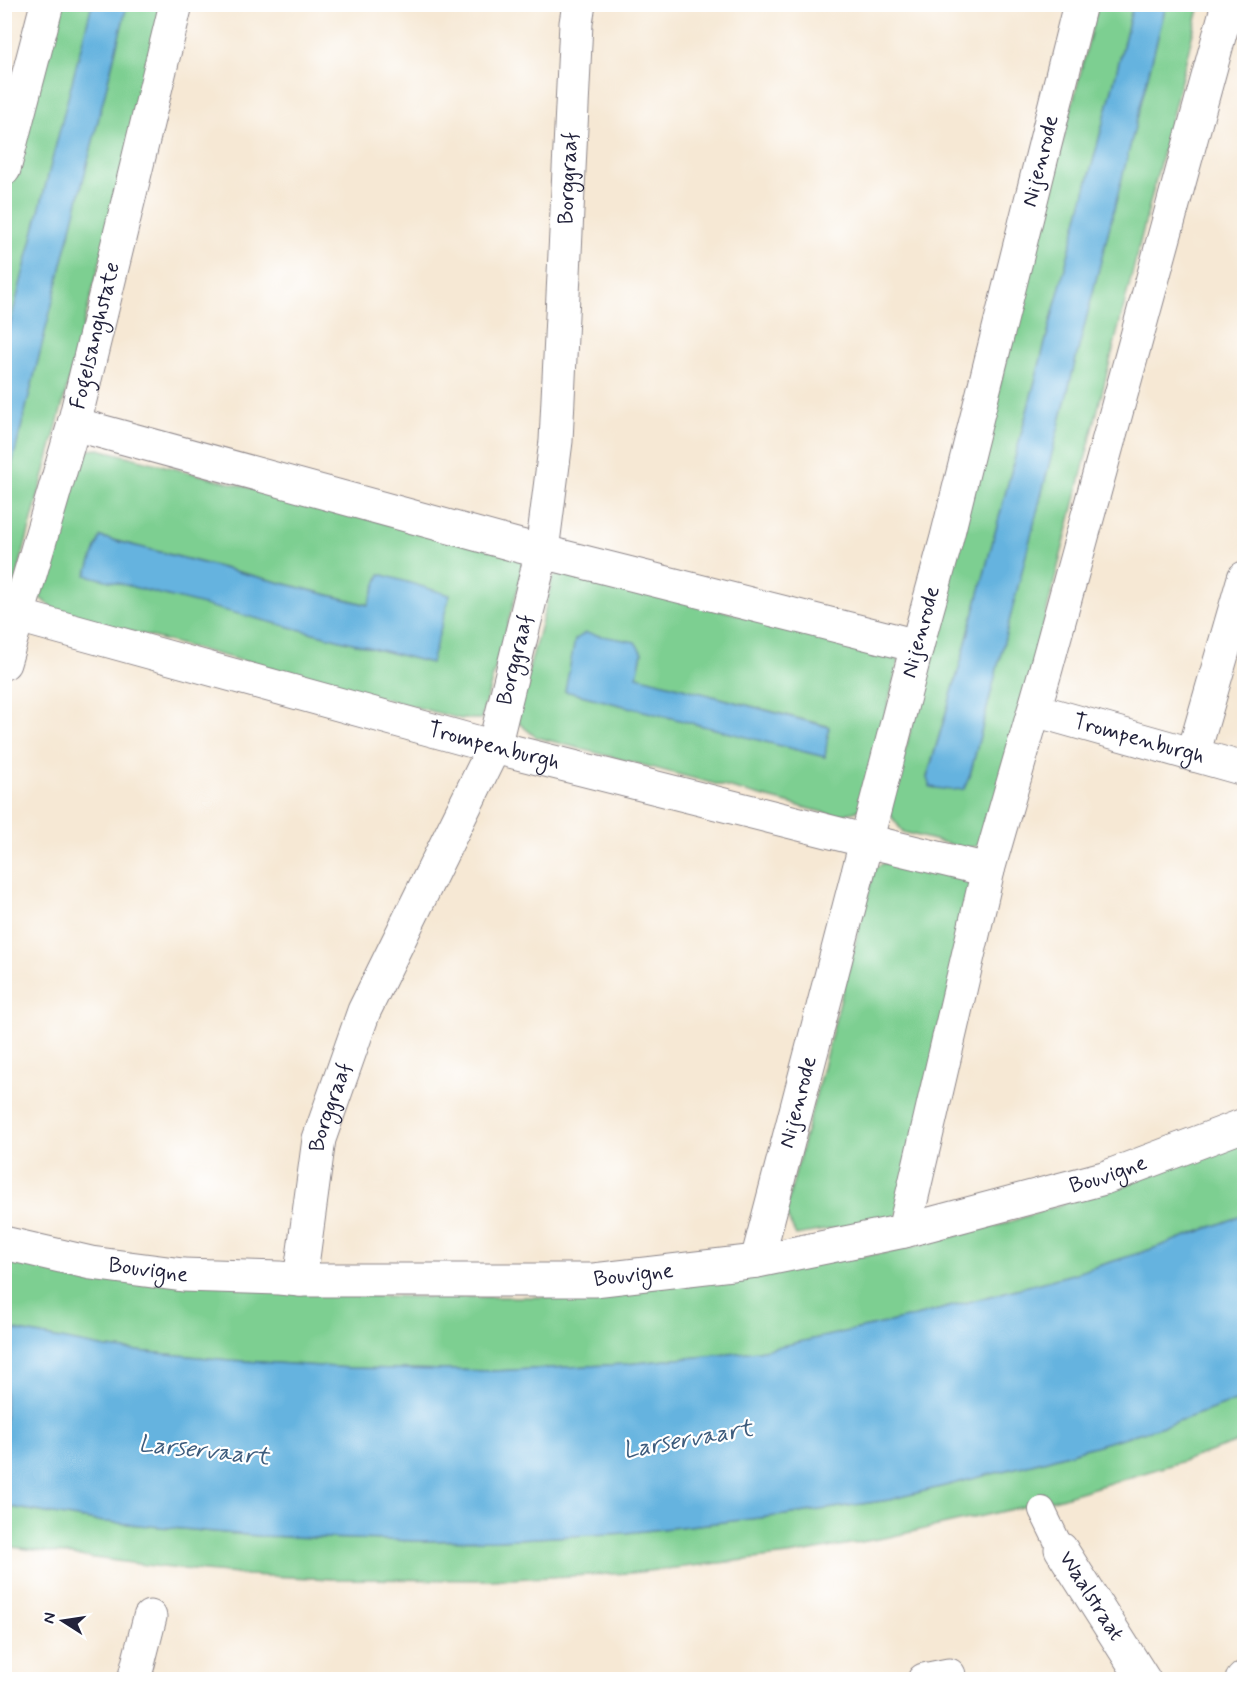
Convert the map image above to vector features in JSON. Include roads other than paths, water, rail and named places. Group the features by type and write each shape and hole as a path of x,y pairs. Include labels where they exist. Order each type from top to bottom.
{"street":[{"path":"4,170 47,4"},
{"name":"Fogelsanghstate","path":"4,663 11,614 74,424 176,4"},
{"name":"Borggraaf","path":"300,1280 319,1139 364,1011 494,747 542,551 556,441 576,23 579,4"},
{"name":"Nijenrode","path":"757,1261 946,541 1080,4"},
{"path":"904,1231 988,870 1035,710 1228,4"},
{"path":"74,424 542,551 917,646"},
{"path":"1193,754 1245,578"},
{"name":"Trompenburgh","path":"11,614 494,747 988,870"},
{"name":"Trompenburgh","path":"1035,710 1245,769"},
{"name":"Bouvigne","path":"4,1243 91,1263 183,1275 300,1280 594,1280 757,1261 904,1231 1104,1178 1245,1125"},
{"name":"Waalstraat","path":"1042,1510 1061,1549 1144,1680"},
{"path":"134,1680 150,1617"}],"water":[{"path":"92,4 127,5 5,492 5,344"},
{"path":"1133,5 1166,5 970,775 964,789 950,790 930,787 927,778 962,658"},
{"path":"100,537 368,605 380,574 450,595 431,663 86,575"},
{"path":"585,633 635,642 642,653 637,676 829,727 825,757 565,691 575,640"},
{"name":"Larservaart","path":"1244,1215 1244,1398 1170,1424 1047,1460 889,1500 785,1515 626,1533 498,1540 419,1541 258,1536 96,1521 5,1506 5,1328 106,1348 229,1360 350,1368 495,1371 626,1364 759,1351 912,1317 1073,1274 1149,1250"}]}
